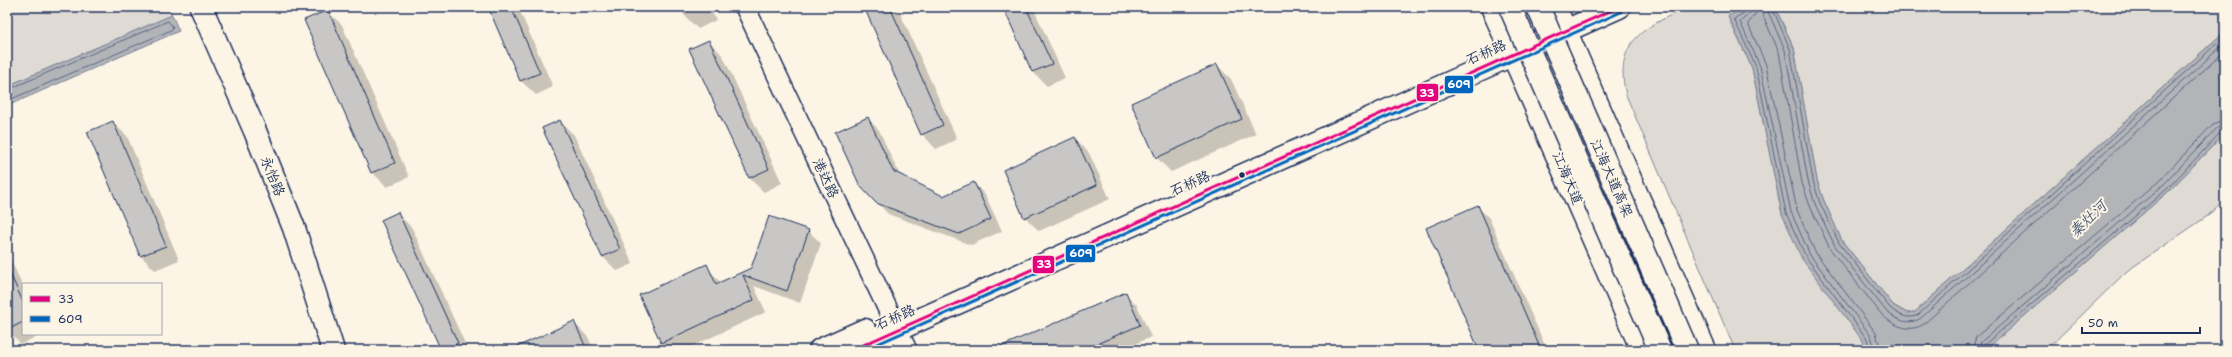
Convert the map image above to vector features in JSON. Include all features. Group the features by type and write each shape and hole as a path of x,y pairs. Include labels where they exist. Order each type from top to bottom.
{"main road":[{"name":"永怡路","path":"201,7 255,132 294,228 333,350"},
{"name":"江海大道","path":"1492,7 1642,350"},
{"name":"江海大道高架","path":"1510,7 1660,350"},
{"name":"江海大道高架","path":"1538,7 1687,350"},
{"path":"1561,20 1587,7"},
{"path":"1561,20 1619,7"},
{"name":"石桥路","path":"852,350 896,323 1174,190 1511,48 1561,20"},
{"path":"1561,20 1705,350"},
{"name":"石桥路","path":"820,350 896,323"}],"street":[{"name":"港达路","path":"745,7 896,323 907,350"}],"shaded area":[{"path":"7,7 168,7 172,15 7,86"},
{"path":"1687,7 1745,7 1728,17 1752,68 1782,214 1863,341 1867,350 1735,350 1626,95 1623,76 1624,61 1636,38 1658,22"},
{"path":"1775,7 2225,7 2225,31 1915,312 1907,313 1893,305 1842,241 1824,201 1817,180 1794,48"},
{"path":"2225,133 2225,198 2209,215 2127,271 2046,350 1985,350 2169,191"}],"water":[{"name":"秦灶河","path":"1745,7 1775,7 1794,48 1817,180 1824,201 1842,241 1893,305 1907,313 1915,312 2225,31 2225,133 2169,191 1985,350 1867,350 1863,341 1802,259 1782,214 1752,68 1728,16"},
{"path":"172,15 179,31 7,106 7,86"}],"building":[{"path":"488,7 511,7 540,73 520,81"},
{"path":"864,7 890,7 943,125 921,135"},
{"path":"1003,7 1026,7 1052,64 1032,72"},
{"path":"328,10 395,163 371,173 304,20"},
{"path":"709,40 769,169 749,178 689,49"},
{"path":"1217,64 1242,119 1156,158 1131,103"},
{"path":"868,117 893,171 943,196 974,182 991,219 959,234 876,203 860,186 835,132"},
{"path":"560,120 620,249 602,257 542,128"},
{"path":"113,121 166,246 140,256 87,132"},
{"path":"1075,137 1097,185 1024,218 1003,170"},
{"path":"1478,205 1541,350 1479,350 1426,228"},
{"path":"398,212 458,343 444,350 441,350 381,220"},
{"path":"769,216 809,230 787,291 743,275 754,300 661,343 639,295 707,264 716,284 751,268"},
{"path":"7,267 22,300 22,322 7,330"},
{"path":"1126,292 1140,325 1083,350 993,350"},
{"path":"574,321 587,350 510,350"}],"transit line":[{"name":"33","path":"852,350 1619,7"},
{"name":"609","path":"864,350 1621,12"}]}
